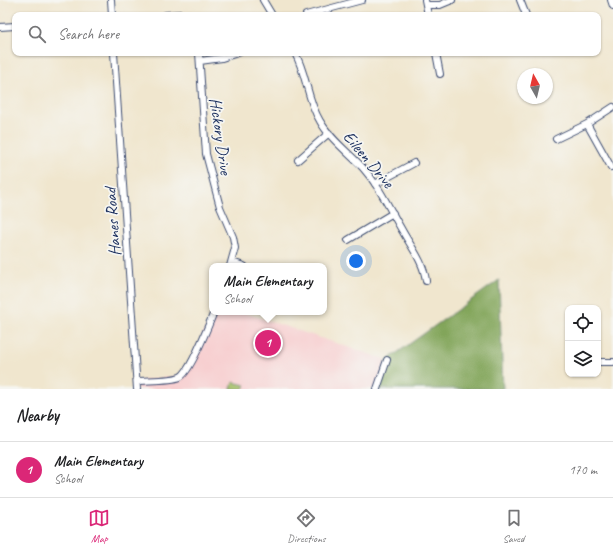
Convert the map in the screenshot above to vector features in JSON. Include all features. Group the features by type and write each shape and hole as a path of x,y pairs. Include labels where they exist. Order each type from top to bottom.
{"street":[{"path":"111,0 112,12"},
{"path":"263,0 270,12"},
{"path":"317,12 362,0"},
{"path":"426,3 440,5 452,0"},
{"path":"520,0 525,12"},
{"path":"611,0 613,6"},
{"path":"0,27 12,26"},
{"name":"Hanes Road","path":"114,56 137,389"},
{"name":"Hickory Drive","path":"199,56 206,154 220,207 233,238 235,248 231,263"},
{"path":"200,61 228,56"},
{"name":"Eileen Drive","path":"296,56 304,73 315,113 323,126 363,168 375,184 422,265 426,281"},
{"path":"437,56 440,74"},
{"path":"556,139 587,124 613,107"},
{"path":"587,124 612,167"},
{"path":"298,160 329,133"},
{"path":"375,184 414,163"},
{"path":"348,240 393,213"},
{"path":"137,381 174,378 183,375 186,372 213,315"},
{"path":"377,389 387,360"},
{"path":"601,362 613,362"}],"shaded area":[{"path":"213,315 251,315 387,360 377,389 137,389 137,381 183,375"}],"green space":[{"path":"499,280 503,389 377,389 387,360"},
{"path":"233,382 245,385 243,389 231,389"}],"place":[{"name":"Main Elementary","path":"268,343"}]}
